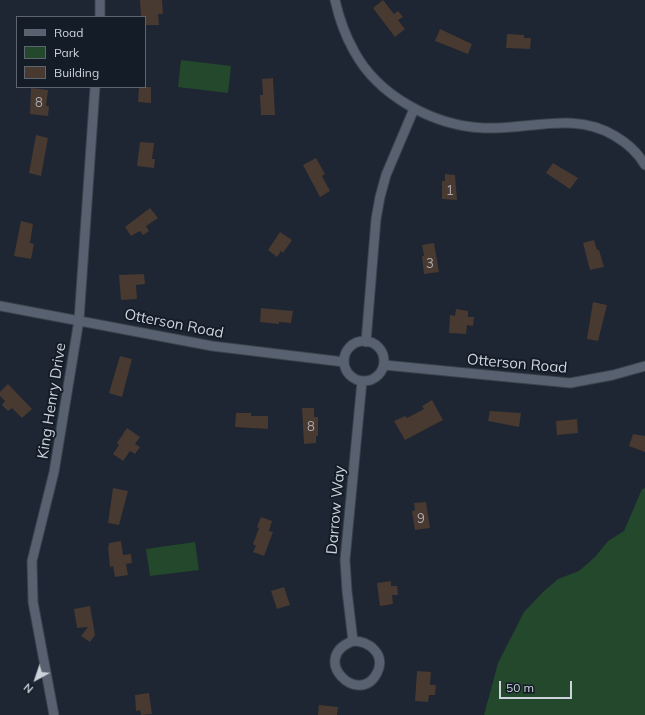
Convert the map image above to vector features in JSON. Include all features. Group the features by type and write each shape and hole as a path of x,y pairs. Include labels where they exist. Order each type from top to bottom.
{"street":[{"path":"100,0 100,16"},
{"path":"335,0 340,20 354,52 366,69 374,80 414,109 452,123 474,128 567,122 593,125 621,139 641,158 645,165"},
{"name":"King Henry Drive","path":"54,715 33,602 32,561 54,472 79,320 95,88"},
{"path":"366,342 376,219 380,197 386,175 414,109"},
{"name":"Otterson Road","path":"0,306 238,350 344,362"},
{"path":"366,342 372,343 380,349 383,354 384,365 376,377 362,381 350,375 344,362 349,348 357,343 366,342"},
{"name":"Otterson Road","path":"384,365 570,383 600,378 645,366"},
{"name":"Darrow Way","path":"353,641 346,591 345,560 362,381"},
{"path":"353,641 360,641 372,647 379,659 377,673 373,679 360,685 346,682 336,670 335,663 340,649 353,641"}],"green space":[{"path":"181,60 231,66 228,93 178,87"},
{"path":"645,488 645,715 484,715 498,663 524,612 558,579 579,571 595,557 608,541 624,531 642,489"},
{"path":"195,542 199,570 150,576 146,549"}],"building":[{"path":"140,0 162,0 163,14 158,14 159,25 146,25 146,16 141,16"},
{"path":"383,0 394,14 398,11 403,17 398,20 405,29 395,37 373,8"},
{"path":"440,29 472,44 468,54 435,41"},
{"path":"507,34 524,35 524,38 531,38 530,49 506,48"},
{"path":"273,78 275,115 261,115 260,95 263,95 262,79"},
{"path":"151,87 151,103 138,102 139,88"},
{"path":"31,88 48,90 46,106 49,106 48,116 30,114"},
{"path":"36,135 48,138 41,176 29,173"},
{"path":"140,142 154,143 152,159 155,159 154,168 137,166"},
{"path":"316,158 325,174 322,176 330,191 320,197 303,165"},
{"path":"553,163 578,178 570,189 546,173"},
{"path":"445,174 455,175 457,200 442,199 442,181 445,181"},
{"path":"150,208 158,218 146,226 149,231 143,235 140,231 131,236 125,227"},
{"path":"21,221 33,224 30,243 34,244 31,259 14,256"},
{"path":"280,232 292,240 283,253 281,251 277,257 268,250"},
{"path":"594,240 597,250 599,250 604,267 590,270 583,243"},
{"path":"434,243 439,272 424,274 422,256 424,256 422,245"},
{"path":"144,274 145,284 136,285 137,299 121,300 119,275"},
{"path":"593,302 607,305 598,341 587,339"},
{"path":"261,308 293,311 291,323 279,322 279,324 260,322"},
{"path":"456,309 468,311 468,317 474,317 473,326 467,325 466,334 449,333 450,315 455,316"},
{"path":"120,356 132,359 122,397 109,393"},
{"path":"8,384 32,409 22,418 12,408 8,411 2,405 5,401 0,396 0,392"},
{"path":"432,400 443,420 405,440 394,421 405,416 407,418 424,409 422,406"},
{"path":"302,408 314,408 314,417 318,417 318,436 316,436 316,443 304,444"},
{"path":"490,411 521,413 519,427 488,421"},
{"path":"236,413 251,413 251,416 268,416 268,429 235,427"},
{"path":"577,419 578,433 557,435 556,421"},
{"path":"127,428 140,437 135,444 140,447 135,454 130,451 123,461 113,454 119,445 117,443"},
{"path":"633,434 645,436 645,452 629,446"},
{"path":"113,488 128,491 119,525 108,523"},
{"path":"426,502 430,528 415,530 412,511 415,510 414,503"},
{"path":"261,517 272,521 269,531 273,532 264,556 253,552 256,546 253,544 259,528 257,527"},
{"path":"121,541 123,555 131,554 132,563 126,564 128,575 115,577 113,566 110,567 108,547 109,543"},
{"path":"391,581 391,586 397,586 398,595 392,595 393,604 380,606 377,583"},
{"path":"284,587 290,605 277,609 271,591"},
{"path":"90,606 95,635 90,642 81,636 88,627 77,628 74,609"},
{"path":"417,671 431,672 430,685 436,685 435,695 429,695 428,702 415,701"},
{"path":"149,693 152,714 141,715 140,710 136,711 135,695"},
{"path":"319,705 338,707 337,715 318,715"}]}
